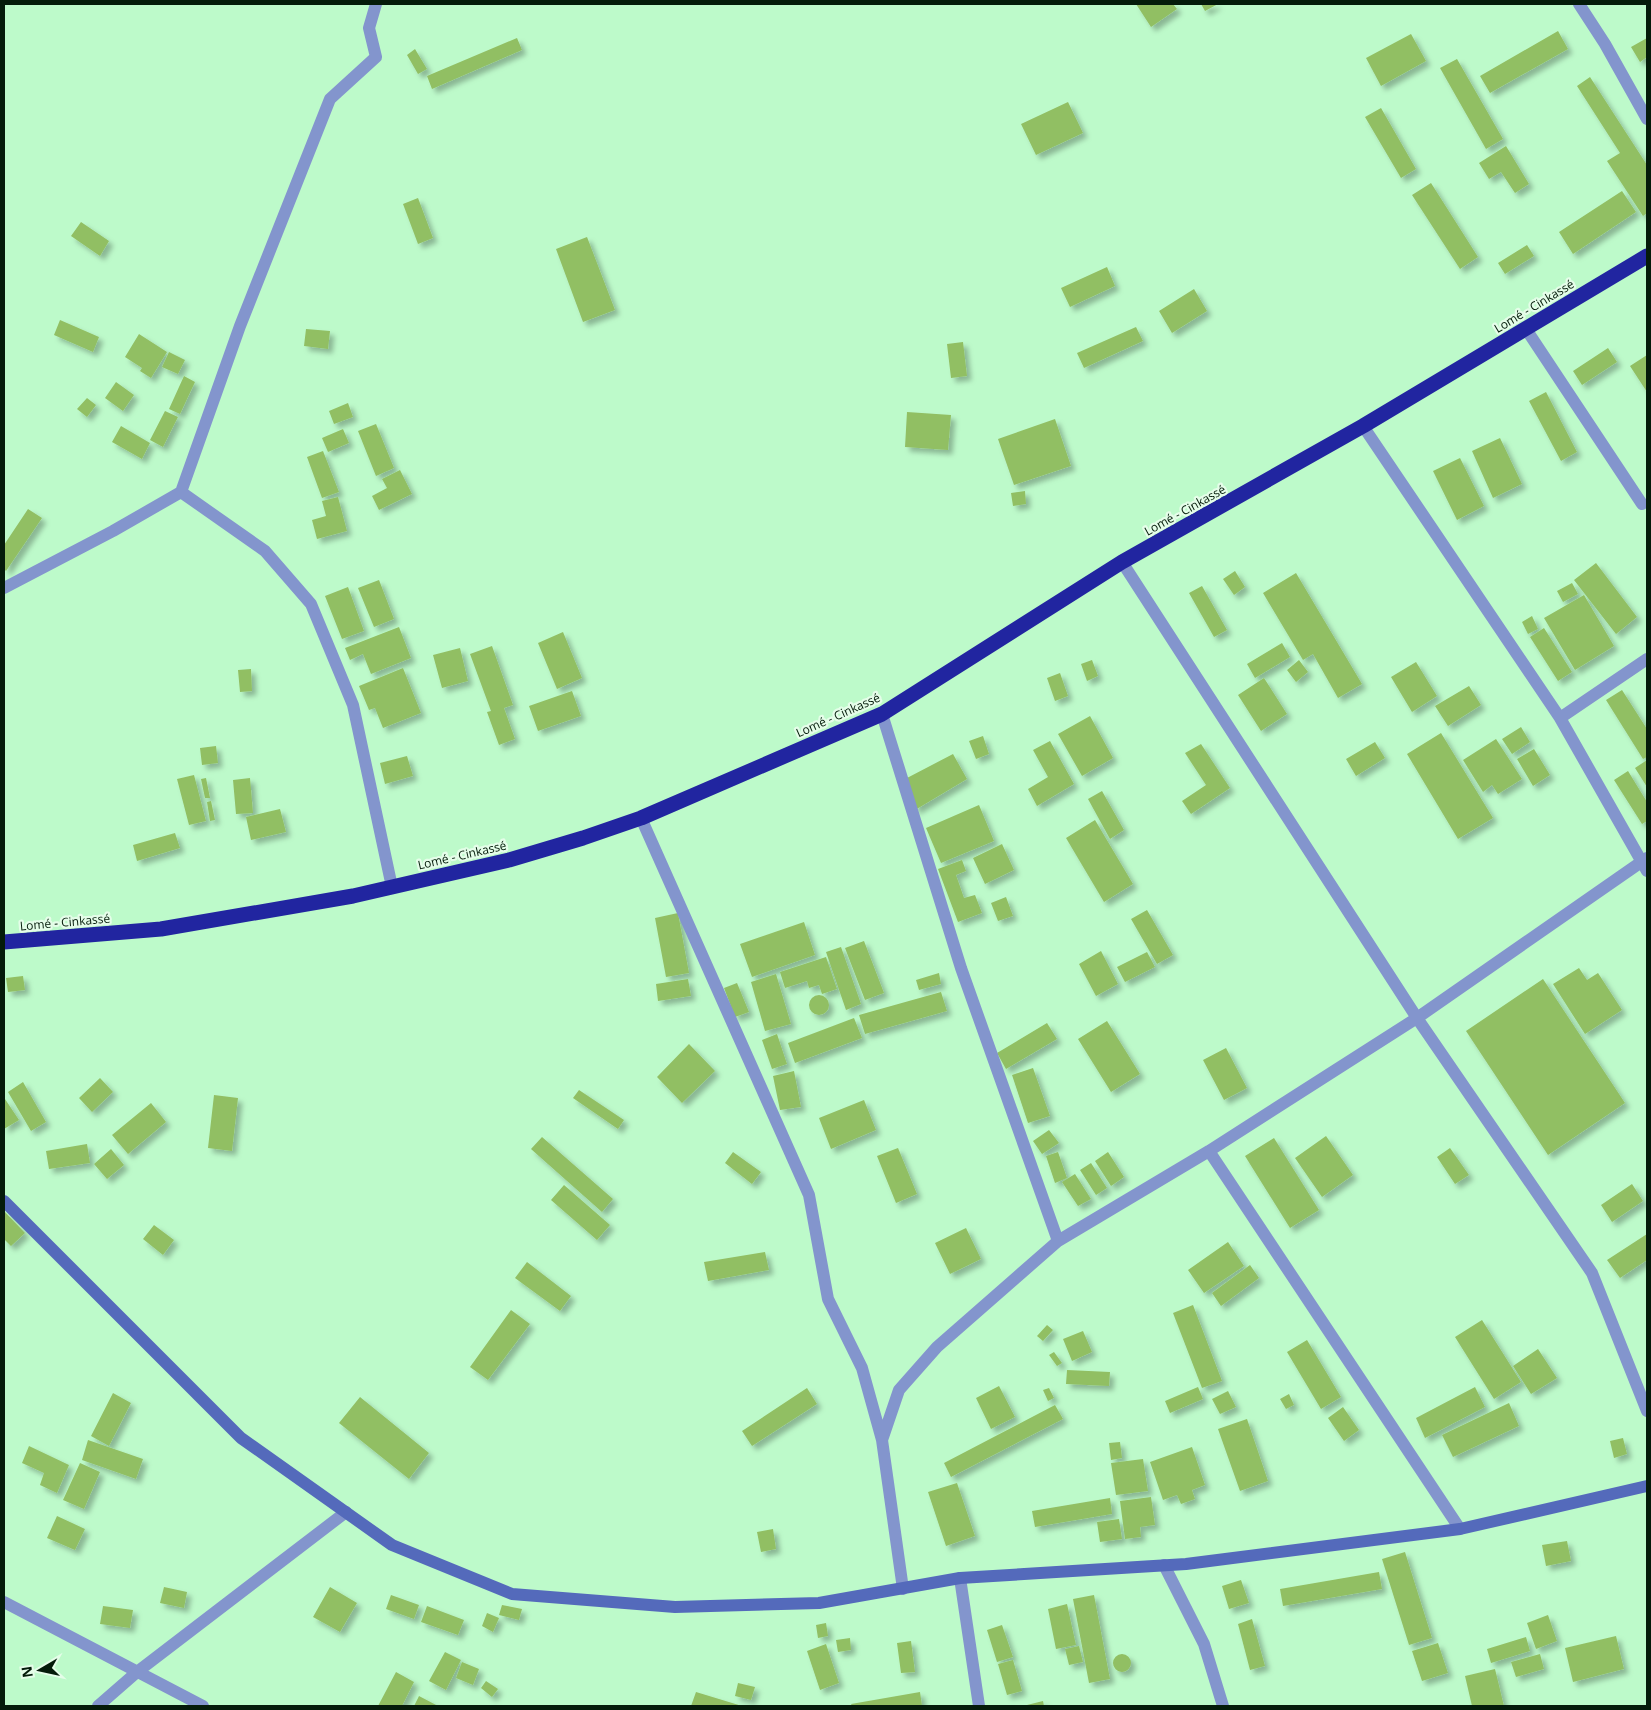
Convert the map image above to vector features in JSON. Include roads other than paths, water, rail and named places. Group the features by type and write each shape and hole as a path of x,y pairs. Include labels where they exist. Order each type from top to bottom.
{"highway":[{"name":"Lomé - Cinkassé","path":"4,942 161,929 353,896 509,860 641,818 882,714 1122,562 1363,426 1647,256"}],"street":[{"path":"4,588 105,536 181,492 240,326 330,99 376,56 369,28 376,4"},
{"path":"1579,4 1605,44 1647,119"},
{"path":"1526,329 1642,504"},
{"path":"882,1440 899,1390 937,1347 1058,1241 1209,1151 1418,1018 1645,863 1560,718 1363,426"},
{"path":"181,492 265,551 310,604 353,705 392,887"},
{"path":"1122,562 1418,1018 1592,1273 1647,1411"},
{"path":"1560,718 1647,660"},
{"path":"882,714 961,968 1058,1241"},
{"path":"641,818 809,1195 828,1299 862,1368 882,1440 903,1589"},
{"path":"1209,1151 1460,1529"},
{"path":"4,1201 241,1438 392,1545 512,1594 675,1607 819,1603 960,1578 1186,1564 1460,1529 1647,1486"},
{"path":"98,1706 137,1672 346,1512"},
{"path":"1164,1565 1204,1644 1223,1706"},
{"path":"960,1578 979,1706"},
{"path":"4,1602 203,1706"}]}
